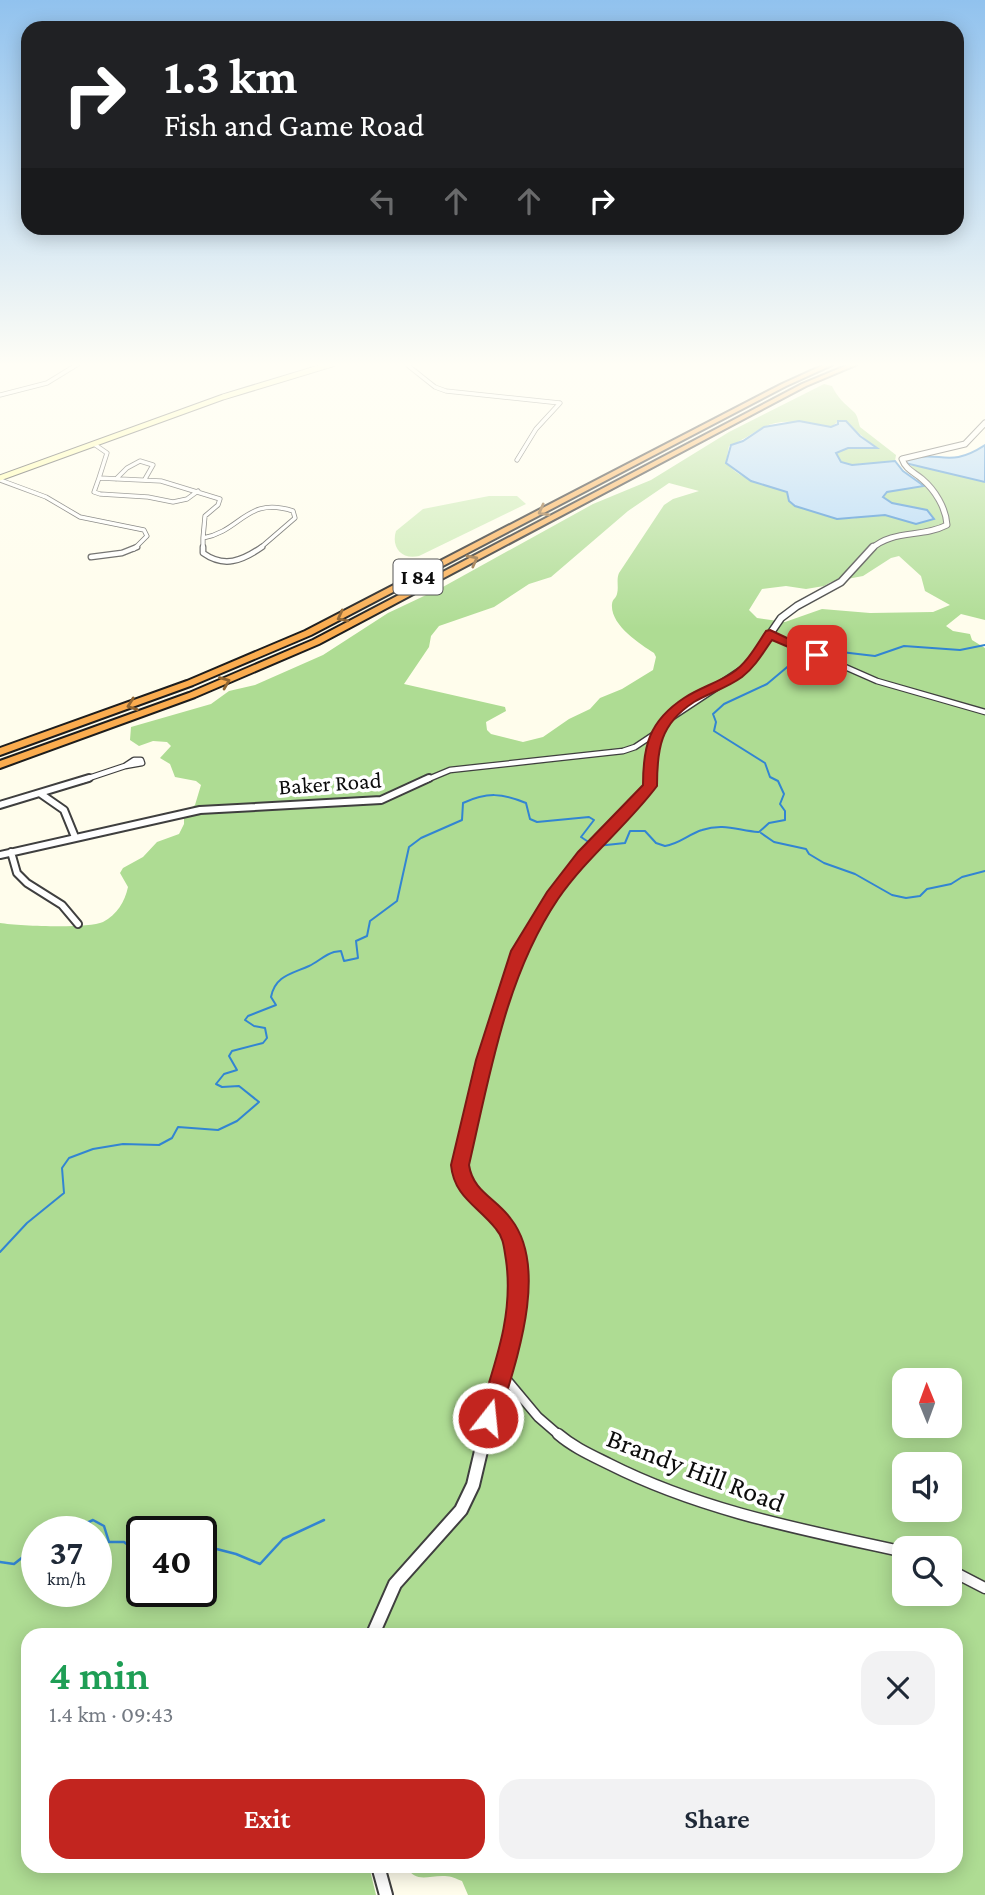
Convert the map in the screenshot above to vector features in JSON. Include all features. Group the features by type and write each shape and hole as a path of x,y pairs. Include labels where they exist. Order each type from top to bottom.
{"highway":[{"name":"I 84","path":"0,752 190,683 299,637 657,452"},
{"name":"I 84","path":"0,765 200,692 316,642 676,452"}],"main road":[{"path":"0,479 71,452"}],"street":[{"path":"106,452 94,492 173,502 187,499 198,491"},
{"path":"517,460 522,452"},
{"path":"375,1628 387,1596 400,1576 446,1530 462,1508 471,1489 517,1320 519,1278 512,1239 504,1224 469,1192 461,1178 460,1165 471,1114 510,973 519,951 553,895 583,856 650,786 650,755 656,733 689,700 736,676 749,665 783,616 848,577 879,541 902,534 932,531 947,525 945,514 926,483 905,468 902,459 929,452"},
{"path":"116,479 127,468 140,461 153,465 145,479"},
{"path":"99,478 161,481 219,499 218,505 205,516 203,522 202,551 208,559 232,562 246,558 295,518 293,511 277,506 252,510 220,534 203,538"},
{"path":"0,479 46,497 80,517 134,527 144,530 147,536 137,548 128,552 91,557"},
{"path":"770,634 877,681 985,712"},
{"name":"Baker Road","path":"0,855 200,810 381,800 405,791 425,779 450,771 623,751 635,747 656,733"},
{"path":"0,805 125,766"},
{"path":"41,794 64,810 75,836"},
{"path":"10,852 17,873 27,883 62,905 78,924"},
{"name":"Brandy Hill Road","path":"502,1374 538,1418 568,1443 637,1478 760,1521 892,1549"},
{"path":"962,1576 985,1588"},
{"path":"380,1873 386,1895"}],"green space":[{"path":"696,452 728,452 726,462 738,474 787,492 790,502 829,517 849,519 885,514 916,524 933,518 927,510 892,503 882,496 887,492 929,485 927,479 908,465 961,474 985,482 985,620 961,614 946,626 953,631 970,634 972,640 985,648 985,1895 468,1895 462,1881 447,1876 418,1877 411,1873 963,1873 963,1628 21,1628 21,1873 371,1873 376,1895 0,1895 0,923 69,926 103,922 116,912 125,897 128,887 120,873 123,868 143,857 157,842 179,834 184,824 184,813 195,805 201,785 196,781 175,777 170,764 160,758 171,746 167,742 153,741 139,746 130,740 131,727 211,704 229,691 255,685 323,655 388,613 441,588 593,504 651,480","holes":["669,483 699,491 673,499 664,505 619,573 617,594 612,604 613,612 621,626 654,653 656,657 653,670 622,689 600,698 590,709 569,719 543,737 523,742 491,734 487,730 486,722 506,711 505,707 404,684 429,647 431,636 439,626 494,607 529,584 551,577 628,511","899,556 921,576 925,591 950,605 933,612 870,613 822,609 785,622 757,618 749,610 762,589 786,586 806,589 824,586 831,582 863,576 891,558"]},
{"path":"836,452 893,452 896,455 895,461 846,465 841,462"},
{"path":"489,496 517,496 526,504 419,556 407,556 396,547 396,531 423,509"}],"water":[{"path":"729,452 837,452 841,462 852,465 895,461 903,471 924,486 887,492 883,497 892,503 927,510 934,519 916,524 885,515 837,519 795,506 789,501 787,492 751,481 726,463"},
{"path":"971,452 985,452 985,482 905,463 907,459 919,457 962,456"}],"waterway":[{"path":"831,657 841,652 875,656 904,646 960,650 985,645"},
{"path":"759,832 769,823 785,820 785,811 780,804 784,794 778,781 770,777 765,763 714,731 716,722 713,714 724,704 767,684 792,663 807,658 824,663"},
{"path":"0,1252 27,1223 64,1193 62,1168 69,1158 93,1149 123,1144 159,1145 172,1138 178,1127 218,1130 237,1121 259,1102 239,1086 222,1087 216,1084 224,1074 237,1070 229,1056 232,1051 263,1043 267,1038 265,1028 254,1026 245,1020 248,1016 276,1005 271,997 273,990 285,977 334,952 341,951 344,961 358,958 356,941 367,936 370,921 397,901 409,847 421,838 462,820 463,803 480,797 502,796 526,803 530,819 537,822 589,817 594,820 581,837 590,843"},
{"path":"597,846 625,843 630,831 645,831 656,843 665,846 710,828 758,832"},
{"path":"761,833 774,842 806,849 809,854 824,863 855,874 892,895 906,898 920,896 927,889 951,884 962,877 985,871"},
{"path":"217,1549 260,1564 283,1539 324,1520"},
{"path":"112,1542 126,1544"},
{"path":"0,1562 14,1564 21,1559"}],"route":[{"path":"488,1418 517,1320 519,1278 512,1239 504,1224 464,1185 460,1165 485,1060 519,951 553,895 583,856 650,786 650,755 656,733 676,710 689,700 736,676 758,654 770,634 817,655"}]}
